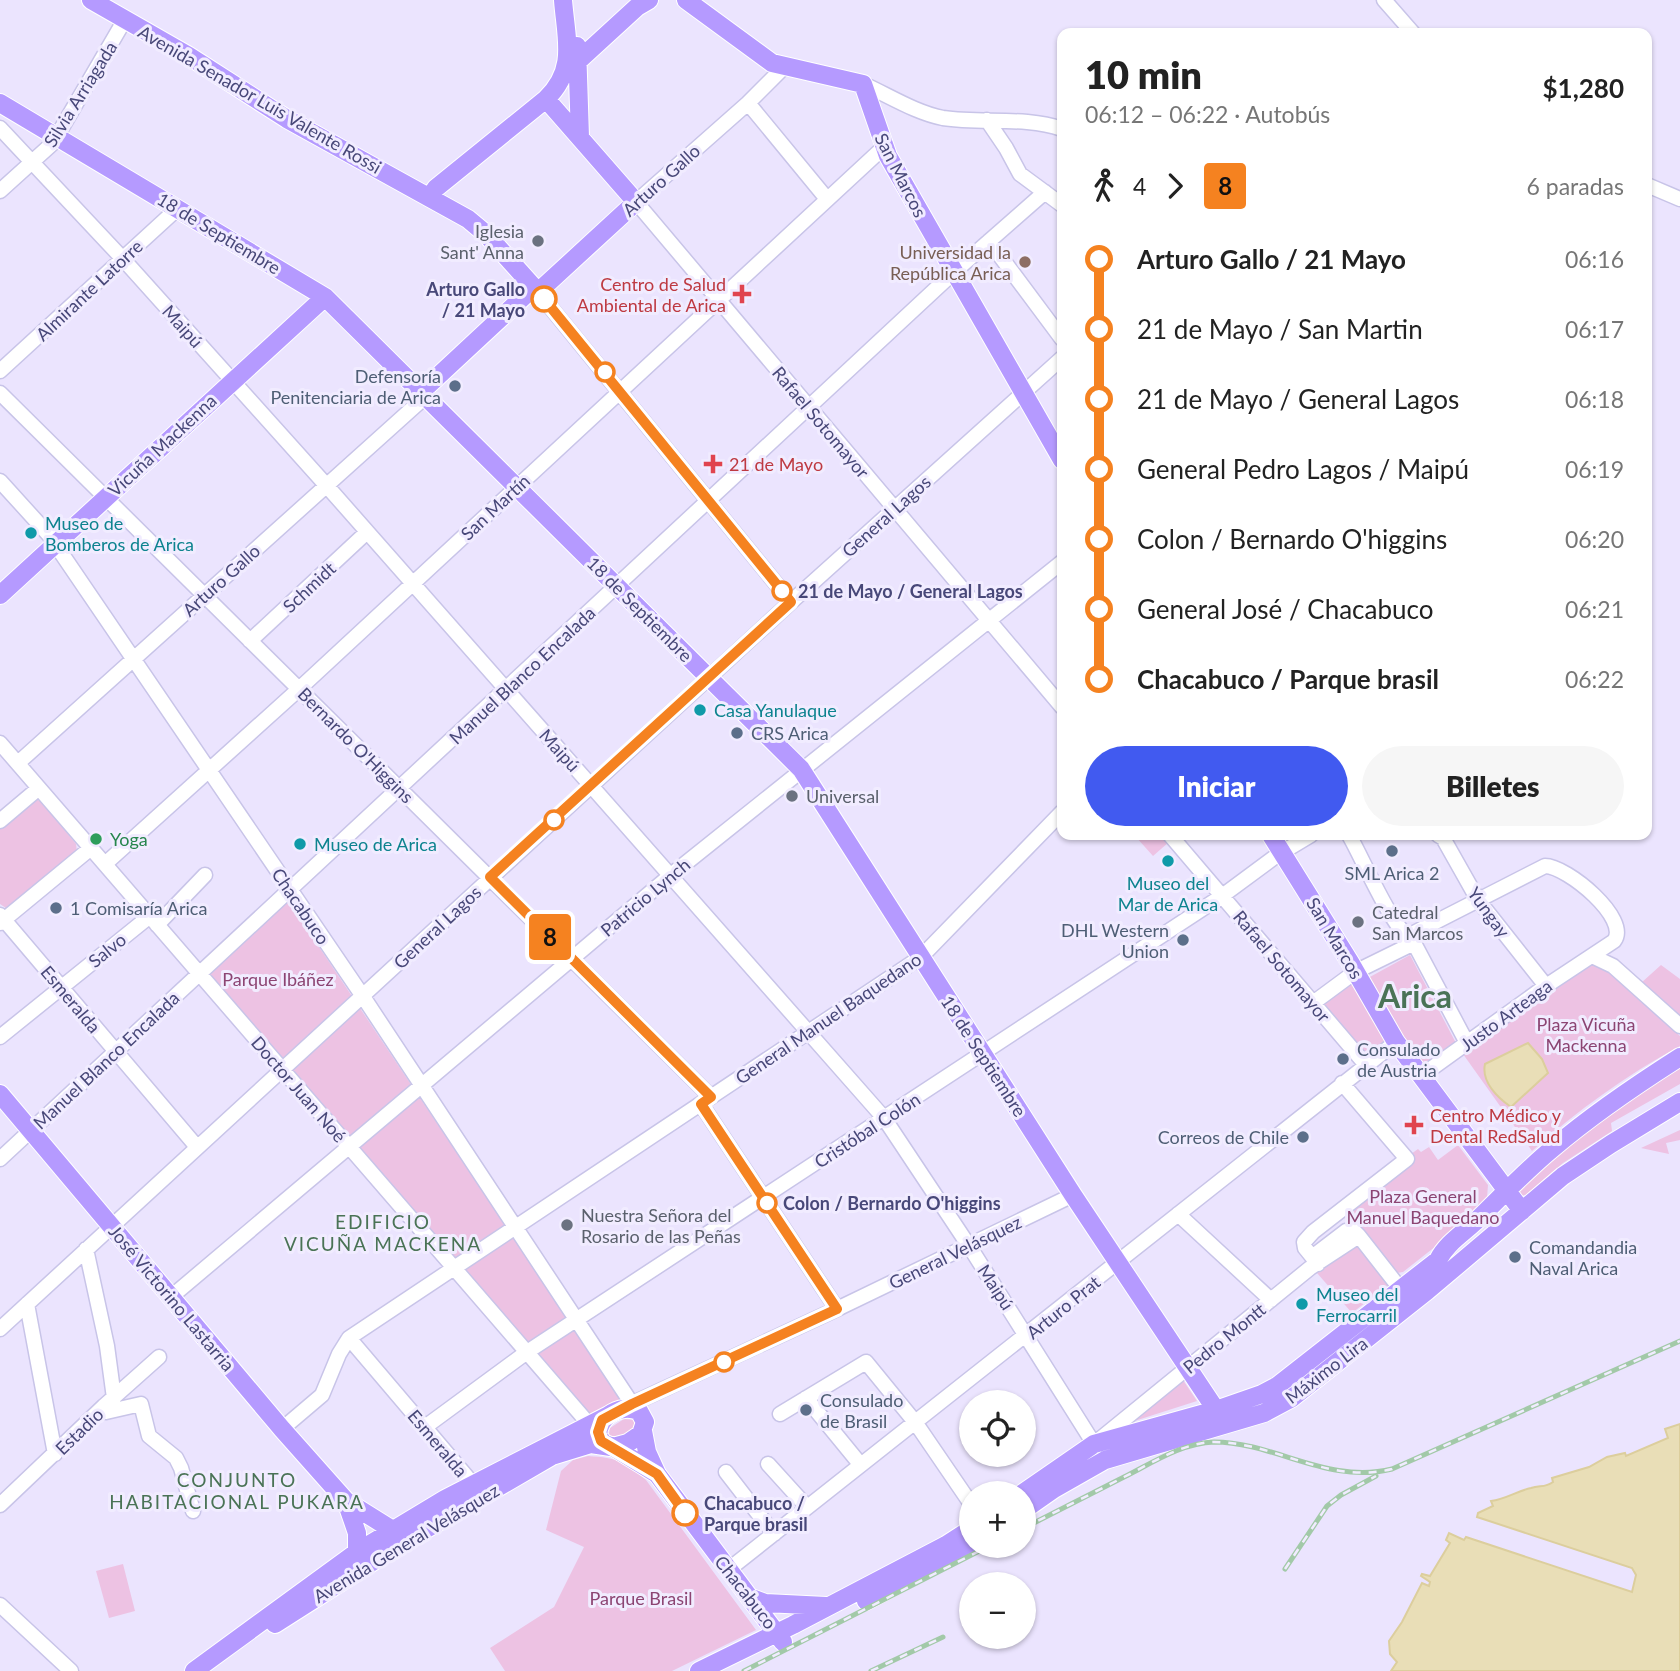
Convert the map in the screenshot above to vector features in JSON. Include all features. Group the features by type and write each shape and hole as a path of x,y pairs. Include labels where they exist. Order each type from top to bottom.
{"main road":[{"name":"Avenida Senador Luis Valente Rossi","path":"91,0 189,56 287,119 430,197"},
{"path":"563,0 580,137"},
{"path":"572,56 575,0"},
{"path":"536,290 483,231 430,197 436,188 546,99 563,79 572,56 649,0"},
{"path":"694,3 766,60 784,67 852,79 863,84"},
{"name":"San Marcos","path":"863,84 884,147 1057,451"},
{"name":"Rafael Sotomayor","path":"546,99 636,202"},
{"name":"18 de Septiembre","path":"4,107 320,294 801,769 1117,1263 1216,1410"},
{"name":"Arturo Gallo","path":"423,394 636,202"},
{"name":"Vicuña Mackenna","path":"0,580 52,539 320,294"},
{"name":"Vicuña Mackenna","path":"0,595 52,539"},
{"name":"San Marcos","path":"1274,840 1396,1042 1522,1211"},
{"path":"1506,1190 1599,1111 1680,1057"},
{"name":"José Victorino Lastarria","path":"0,1094 282,1429 346,1501 398,1537"},
{"path":"1522,1211 1563,1176 1680,1102"},
{"name":"Máximo Lira","path":"1036,1484 1094,1444 1216,1410 1277,1386 1438,1260 1443,1251 1506,1190"},
{"name":"Máximo Lira","path":"1036,1502 1105,1460 1264,1413 1292,1398 1427,1291 1522,1211"},
{"name":"Máximo Lira","path":"1357,1325 1357,1314 1433,1253 1443,1251"},
{"name":"Chacabuco","path":"624,1410 644,1418 643,1431 647,1452 657,1474 781,1638"},
{"name":"Avenida General Velásquez","path":"194,1671 357,1552 398,1537 552,1456 603,1438 624,1410"},
{"path":"603,1438 628,1443 643,1431"},
{"name":"Chacabuco","path":"603,1438 657,1474"},
{"name":"Avenida General Velásquez","path":"214,1671 273,1625 398,1537 444,1499 473,1484 603,1438"},
{"name":"José Victorino Lastarria","path":"346,1501 357,1533 357,1552"},
{"path":"726,1671 829,1606 959,1537"},
{"path":"699,1671 781,1638 959,1553"},
{"path":"749,1597 765,1603 829,1606"}],"street":[{"path":"1384,0 1409,28"},
{"name":"Silvia Arriagada","path":"0,191 57,136 124,21"},
{"name":"Arturo Gallo","path":"636,202 748,103 784,67"},
{"path":"863,84 930,115 1029,123 1057,128"},
{"path":"748,103 827,199"},
{"path":"986,120 1020,174 1057,201"},
{"path":"1006,148 1018,128 1029,123"},
{"name":"Maipú","path":"0,128 123,259 326,485 884,1118 1027,1335 1094,1444"},
{"name":"San Martín","path":"105,864 299,689 884,147"},
{"path":"1652,187 1680,199"},
{"name":"Manuel Blanco Encalada","path":"0,1159 954,272 1045,192"},
{"name":"Rafael Sotomayor","path":"636,202 1057,701"},
{"name":"Almirante Latorre","path":"0,371 178,208"},
{"path":"989,241 1057,332"},
{"path":"536,290 791,602"},
{"name":"General Lagos","path":"1,1325 791,602 1057,362"},
{"name":"Bernardo O'Higgins","path":"0,393 572,958 706,1100 763,1198 837,1309"},
{"name":"Arturo Gallo","path":"18,764 423,394"},
{"name":"Chacabuco","path":"0,481 52,539 362,995 577,1320 624,1410"},
{"name":"Schmidt","path":"250,641 367,532"},
{"name":"Patricio Lynch","path":"171,1297 671,874 1057,566"},
{"name":"Doctor Juan Noé","path":"0,743 603,1438"},
{"path":"0,821 39,788"},
{"name":"General Manuel Baquedano","path":"282,1429 322,1395 339,1354 349,1338 920,957 1057,818"},
{"name":"Rafael Sotomayor","path":"1174,840 1366,1065"},
{"name":"Cristóbal Colón","path":"425,1427 527,1352 1222,896 1302,840"},
{"path":"1352,840 1467,1043"},
{"name":"Yungay","path":"1444,840 1478,900 1546,986"},
{"path":"1,919 91,848"},
{"name":"Justo Arteaga","path":"1421,1076 1618,936 1618,930 1601,900 1560,869 1545,866 1478,900"},
{"name":"Salvo","path":"0,1037 61,987 153,920 205,874"},
{"path":"1313,1003 1356,972 1478,900"},
{"name":"Esmeralda","path":"1,919 197,1147"},
{"path":"1592,956 1613,967 1680,1026"},
{"name":"Arturo Prat","path":"728,1570 1396,1042"},
{"path":"1315,1260 1304,1242 1313,1231 1407,1159 1342,1083"},
{"name":"General Velásquez","path":"837,1309 1073,1195"},
{"path":"1178,1214 1271,1300"},
{"name":"Pedro Montt","path":"1094,1444 1271,1300 1315,1260 1359,1236 1395,1282"},
{"path":"86,1249 107,1346 109,1402 106,1412 141,1404 149,1436 176,1458 181,1468 193,1511"},
{"path":"27,1304 55,1454"},
{"name":"Avenida General Velásquez","path":"624,1410 837,1309"},
{"name":"Esmeralda","path":"349,1338 473,1484"},
{"name":"Estadio","path":"0,1505 159,1357"},
{"path":"780,1414 866,1362 915,1422 959,1486"},
{"path":"806,1398 860,1464"},
{"path":"768,1464 807,1507"},
{"path":"726,1472 774,1534"},
{"path":"0,1605 71,1671"}],"green space":[{"path":"36,799 42,802 76,844 77,852 9,910 0,904 0,827"},
{"path":"1139,840 1169,842 1153,856"},
{"name":"Parque Ibáñez","path":"287,899 621,1402 595,1416 589,1415 209,977 209,972"},
{"path":"1410,955 1457,1045 1424,1069 1400,1038 1368,978"},
{"name":"Plaza Vicuña Mackenna","path":"1584,962 1600,963 1680,1036 1680,1046 1603,1094 1532,1151 1463,1054"},
{"path":"1661,965 1680,979 1680,1018 1641,983"},
{"path":"1350,981 1387,1039 1363,1057 1319,1001"},
{"path":"1680,1067 1680,1084 1611,1123 1612,1131 1563,1163 1526,1195 1518,1196 1518,1190 1577,1135"},
{"path":"1680,1130 1680,1140 1666,1143 1669,1154 1641,1148"},
{"name":"Plaza General Manuel Baquedano","path":"1458,1145 1488,1185 1487,1198 1450,1235 1403,1272 1391,1271 1346,1217 1411,1163 1411,1154 1418,1149 1421,1152 1429,1147 1438,1160"},
{"path":"1357,1242 1388,1281 1388,1285 1352,1313 1317,1273"},
{"path":"1183,1380 1197,1401 1125,1424"},
{"path":"624,1419 635,1420 635,1432 613,1439 609,1434 610,1428"},
{"name":"Parque Brasil","path":"588,1456 620,1462 646,1480 756,1630 672,1671 505,1671 490,1648 554,1607 584,1547 546,1530 561,1471 573,1460"},
{"path":"123,1564 135,1611 109,1618 96,1571"}],"shaded area":[{"path":"1528,1043 1542,1059 1548,1073 1511,1107 1488,1083 1485,1064"},
{"path":"1680,1424 1680,1671 1391,1671 1397,1662 1390,1654 1389,1641 1422,1583 1429,1586 1430,1582 1421,1576 1430,1576 1450,1543 1446,1540 1449,1533 1632,1592 1636,1575 1632,1568 1477,1517 1478,1513 1493,1506 1491,1501 1547,1485 1553,1482 1552,1478 1589,1467 1607,1457 1625,1453 1626,1456 1668,1438 1665,1429"}],"railway":[{"path":"1036,1522 1168,1455 1202,1443 1259,1448 1346,1472 1392,1469 1680,1341"},
{"path":"1285,1569 1327,1506 1376,1476"},
{"path":"744,1671 966,1558"},
{"path":"871,1671 943,1637"}],"bus line":[{"name":"8","path":"544,299 791,602 490,877 711,1097 701,1104 837,1309 602,1420 598,1432 601,1441 657,1474 685,1513"}],"place":[{"name":"Iglesia Sant' Anna","path":"538,241"},
{"name":"Universidad la República Arica","path":"1025,262"},
{"name":"Centro de Salud Ambiental de Arica","path":"742,294"},
{"name":"Arturo Gallo / 21 Mayo","path":"544,299"},
{"name":"Defensoría Penitenciaria de Arica","path":"455,386"},
{"name":"21 de Mayo","path":"713,464"},
{"name":"Museo de Bomberos de Arica","path":"31,533"},
{"name":"21 de Mayo / General Lagos","path":"782,591"},
{"name":"Casa Yanulaque","path":"700,710"},
{"name":"CRS Arica","path":"737,733"},
{"name":"Universal","path":"792,796"},
{"name":"Yoga","path":"96,839"},
{"name":"Museo de Arica","path":"300,844"},
{"name":"SML Arica 2","path":"1392,851"},
{"name":"Museo del Mar de Arica","path":"1168,861"},
{"name":"1 Comisaría Arica","path":"56,908"},
{"name":"Catedral San Marcos","path":"1358,922"},
{"name":"DHL Western Union","path":"1183,940"},
{"name":"Consulado de Austria","path":"1343,1059"},
{"name":"Centro Médico y Dental RedSalud","path":"1414,1125"},
{"name":"Correos de Chile","path":"1303,1137"},
{"name":"Colon / Bernardo O'higgins","path":"767,1203"},
{"name":"Nuestra Señora del Rosario de las Peñas","path":"567,1225"},
{"name":"Comandandia Naval Arica","path":"1515,1257"},
{"name":"Museo del Ferrocarril","path":"1302,1304"},
{"name":"Consulado de Brasil","path":"806,1410"},
{"name":"Chacabuco / Parque brasil","path":"685,1513"}],"district":[{"name":"Arica","path":"1415,995"},
{"name":"EDIFICIO VICUÑA MACKENA","path":"383,1232"},
{"name":"CONJUNTO HABITACIONAL PUKARA","path":"237,1490"}]}
